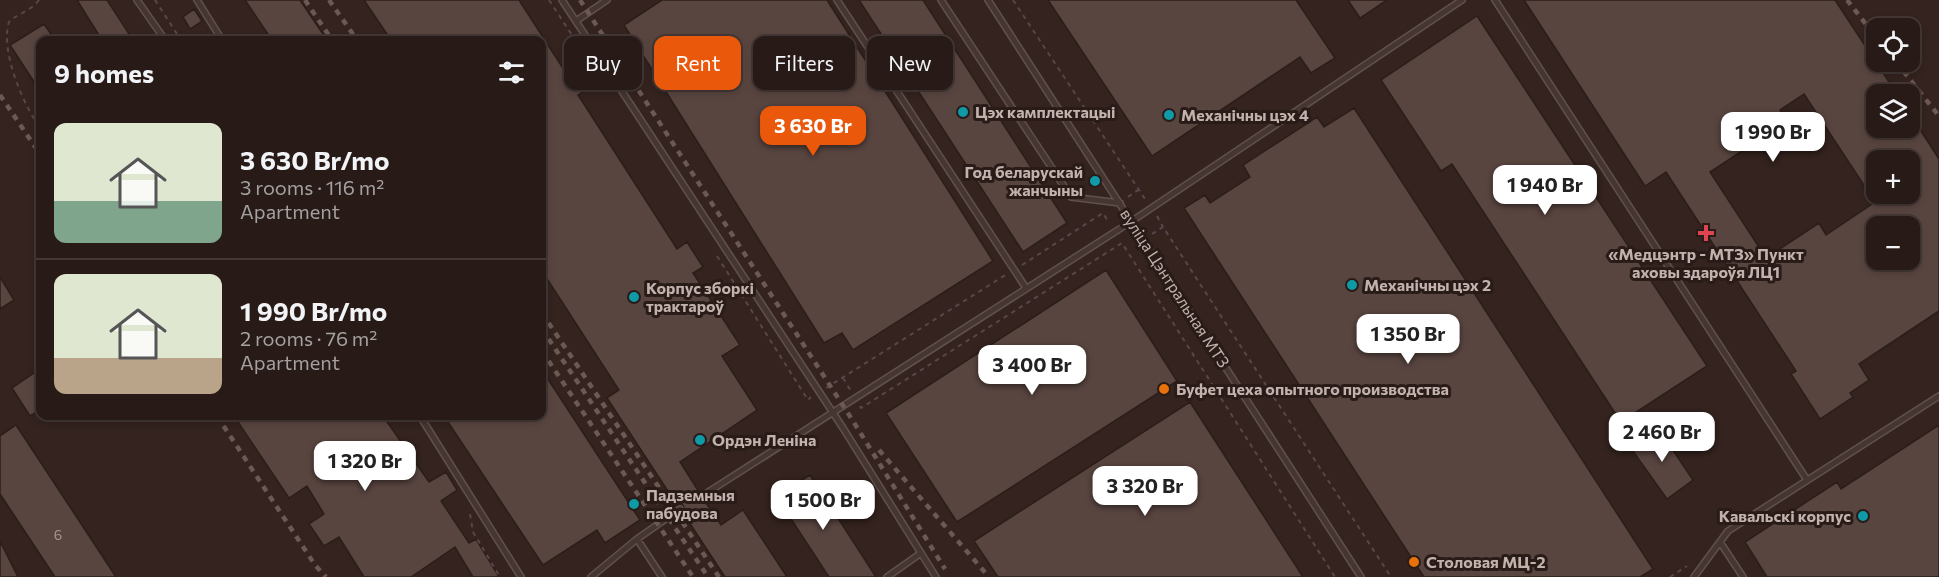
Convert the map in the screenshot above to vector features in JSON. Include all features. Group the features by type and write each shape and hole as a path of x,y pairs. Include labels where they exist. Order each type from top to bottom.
{"lane":[{"path":"137,0 162,36"},
{"path":"196,0 219,36"},
{"path":"562,0 832,411 936,577"},
{"path":"576,21 608,0"},
{"path":"837,0 1026,288"},
{"path":"941,0 1071,198 1120,203"},
{"name":"вуліца Цэнтральная МТЗ","path":"988,0 1361,577"},
{"path":"702,496 1132,221 1462,0"},
{"path":"1495,0 1807,480"},
{"path":"1694,577 1728,531 1939,396"},
{"path":"423,420 521,577"},
{"path":"591,577 637,539 680,509"},
{"path":"637,539 662,577"},
{"path":"1720,542 1743,577"},
{"path":"887,577 921,553"}],"path":[{"path":"2,35 9,22 33,8 39,0"},
{"path":"155,0 178,36"},
{"path":"1013,0 1391,577"},
{"path":"15,91 36,122"},
{"path":"1122,243 861,408 843,378 1103,213 1335,577"},
{"path":"1143,239 1163,226"},
{"path":"1670,577 1687,566"}],"building":[{"path":"77,0 107,0 130,36 100,36"},
{"path":"245,0 300,0 324,36 269,36"},
{"name":"Корпус зборкі трактароў","path":"364,0 519,0 542,36 388,36"},
{"path":"662,0 827,0 850,36 753,36 753,90 855,90 855,44 867,63 867,90 884,90 993,261 853,350 842,333 824,343 665,90 741,90 741,36 654,36 654,73 642,54 642,36 631,36 624,25"},
{"name":"Цэх камплектацыі","path":"859,0 923,0 946,36 882,36"},
{"name":"Механічны цэх 4","path":"1048,0 1296,0 1335,58 1311,73 1300,57 1152,156"},
{"path":"1348,0 1387,0 1360,18"},
{"path":"1524,0 1835,0 1866,47 1866,72 1882,72 1890,84 1866,84 1866,138 1920,138 1920,130 1939,159 1939,311 1859,364 1869,380 1850,393 1853,397 1820,419 1791,374 1796,371 1666,172 1645,186","holes":["1804,94 1866,188 1866,150 1920,150 1920,204 1872,204 1826,235 1819,223 1766,258 1710,172 1771,132 1773,137 1790,126 1780,110"]},
{"path":"194,9 202,21 190,29 183,17"},
{"path":"1477,16 1707,366 1621,422 1452,164 1441,171 1381,80"},
{"path":"44,24 52,36 36,36 36,85 10,45"},
{"name":"Корпус зборкі трактароў","path":"546,42 564,70 564,90 586,90 578,95 677,249 687,242 703,267 693,273 740,345 722,356 757,410 680,462 699,492 698,499 704,500 721,525 743,510 787,577 725,577 683,513 684,507 682,504 677,505 607,398 619,390 546,277"},
{"name":"Цэх камплектацыі","path":"953,46 1067,223 1023,252 918,90 953,90"},
{"name":"Механічны цэх 2","path":"1354,108 1653,569 1640,577 1424,577 1184,208 1205,195 1210,203 1250,177 1243,165 1317,117 1324,127"},
{"path":"1106,270 1177,381 957,522 886,413"},
{"path":"0,277 14,300 0,309"},
{"path":"36,372 36,412 30,416 12,388"},
{"path":"546,376 640,520 605,543 597,530 543,565 447,420 546,420"},
{"path":"1190,402 1303,577 998,577 974,541"},
{"path":"237,420 386,420 429,482 446,472 457,490 441,501 469,543 476,539 499,577 473,577 455,547 411,577 364,577 339,537 324,546 309,524 324,514 307,486 289,498"},
{"path":"16,425 116,577 55,577 0,494 0,436"},
{"name":"Кавальскі корпус","path":"1939,425 1939,577 1767,577 1745,542 1837,482 1841,489"},
{"path":"1658,428 1693,480 1667,499 1630,447"},
{"path":"810,475 876,577 829,577 776,496"},
{"path":"0,541 18,577 0,577"}],"railway":[{"path":"305,0 329,36"},
{"path":"329,0 354,36"},
{"path":"580,0 853,421 945,569"},
{"path":"1847,0 1866,24"},
{"path":"1904,72 1939,116"},
{"path":"0,95 36,148"},
{"path":"546,319 719,577"},
{"path":"546,335 708,577"},
{"path":"546,357 693,577"},
{"path":"220,420 315,565 326,577"},
{"path":"879,450 989,577"}],"place":[{"name":"Цэх камплектацыі","path":"963,112"},
{"name":"Механічны цэх 4","path":"1169,115"},
{"name":"Год беларускай жанчыны","path":"1095,181"},
{"name":"«Медцэнтр - МТЗ» Пункт аховы здароўя ЛЦ1","path":"1706,233"},
{"name":"Механічны цэх 2","path":"1352,285"},
{"name":"Корпус зборкі трактароў","path":"634,297"},
{"name":"Буфет цеха опытного производства","path":"1164,389"},
{"name":"Ордэн Леніна","path":"700,440"},
{"name":"Падземныя пабудова","path":"634,504"},
{"name":"Кавальскі корпус","path":"1863,516"},
{"name":"Столовая МЦ-2","path":"1414,562"}]}
